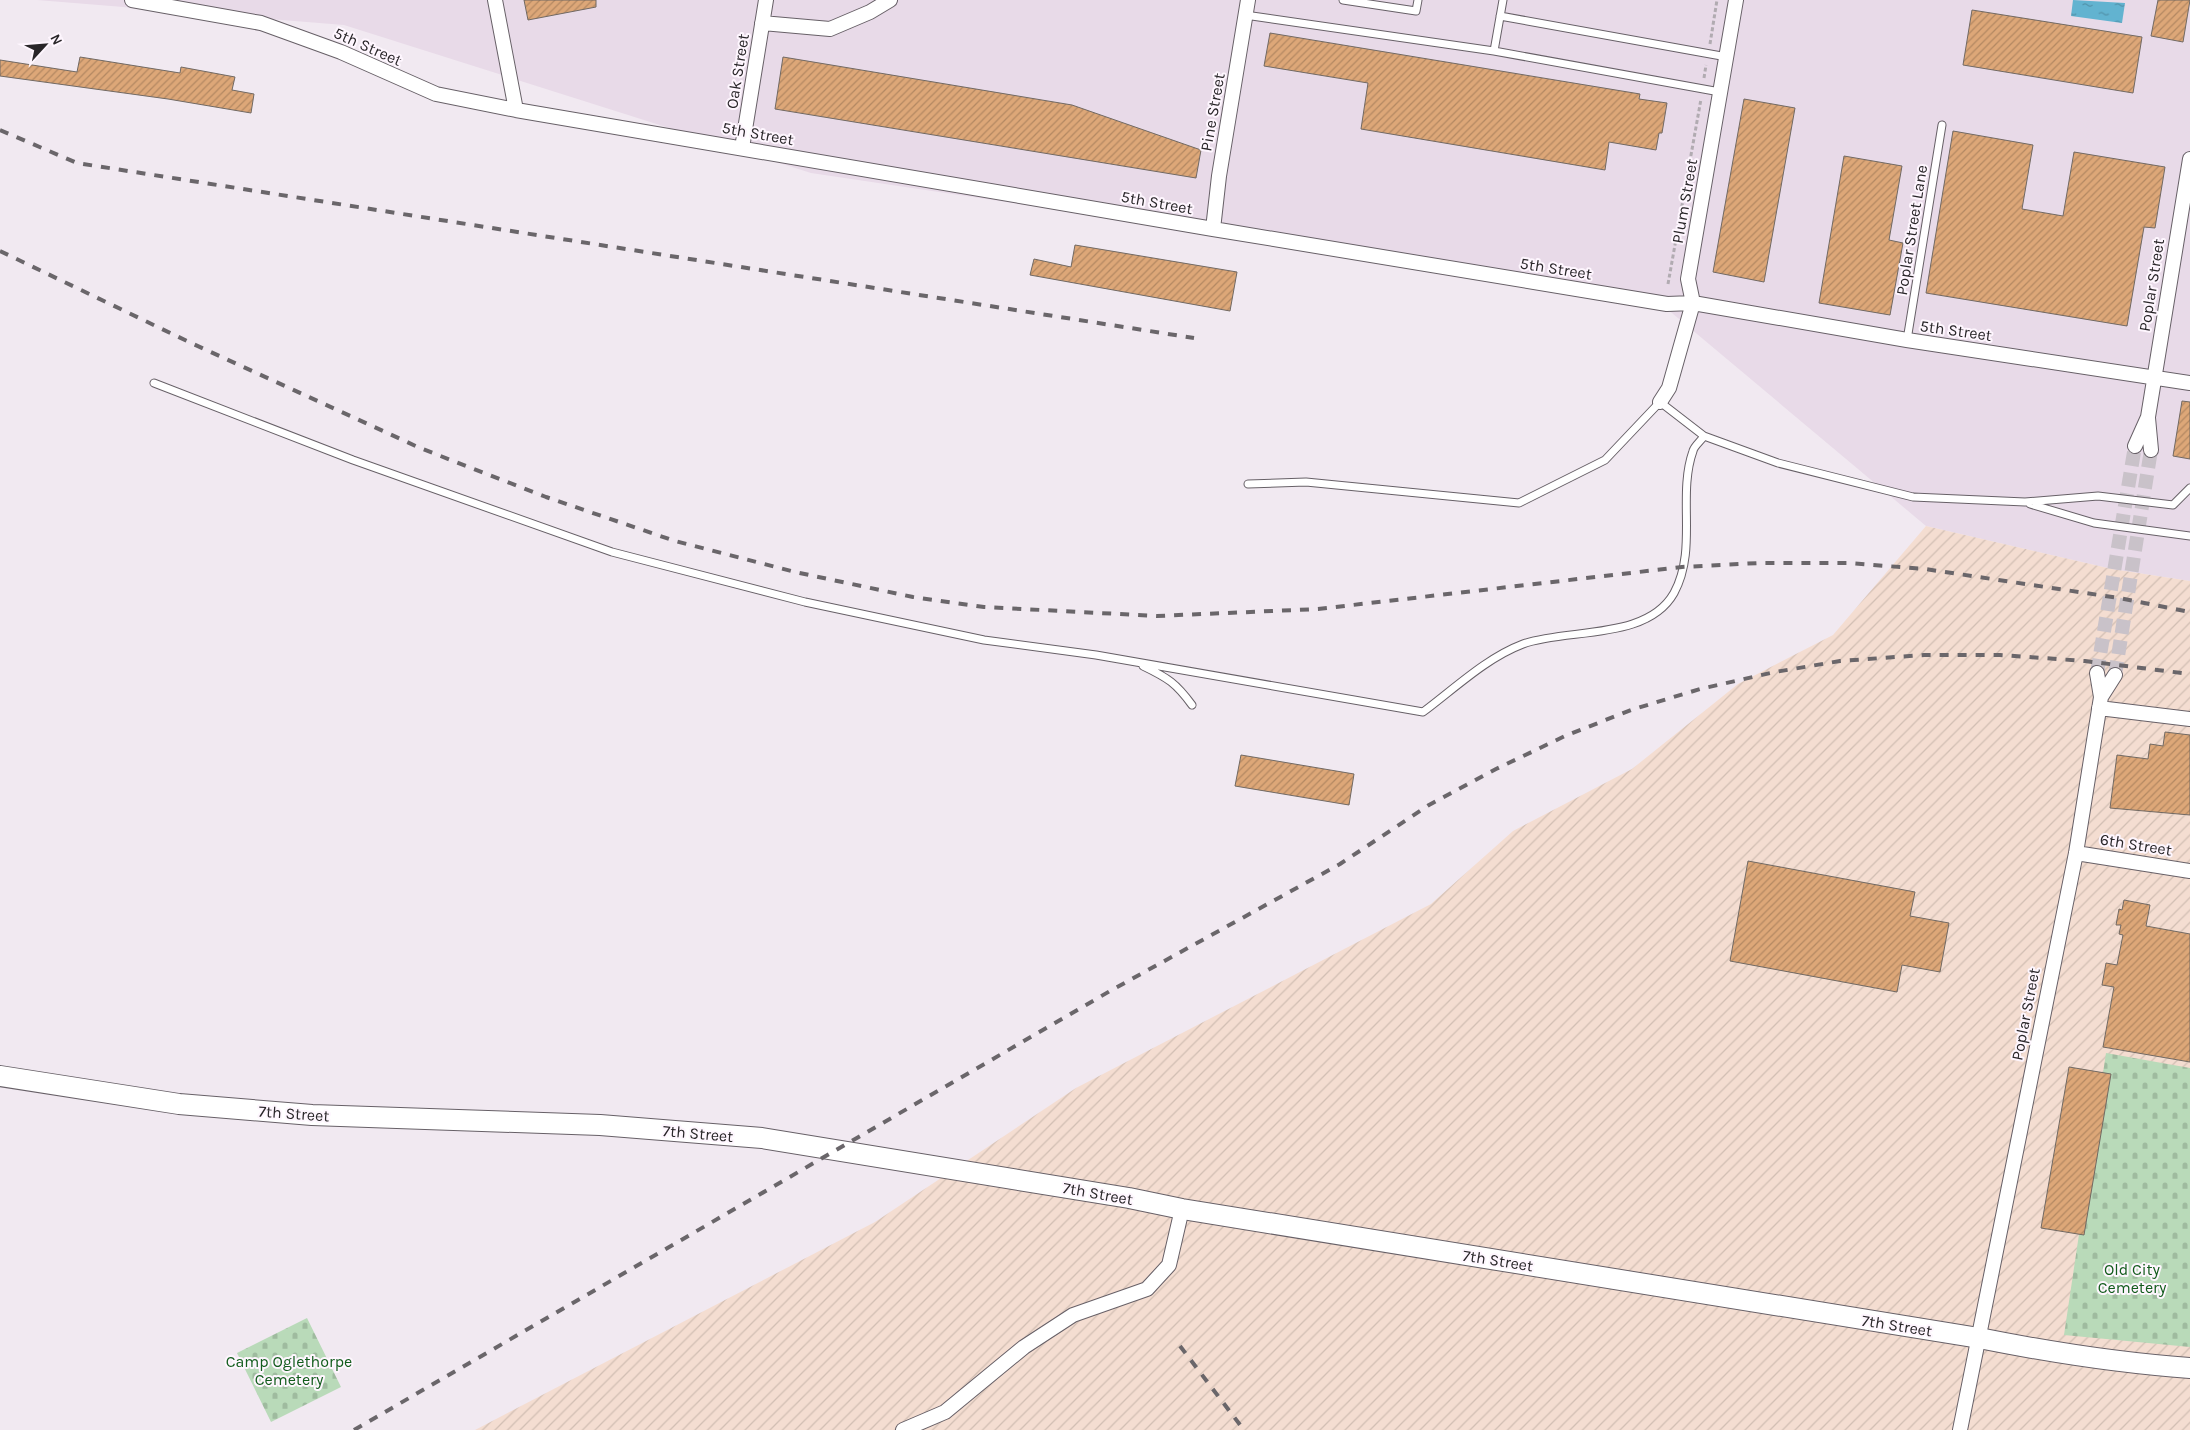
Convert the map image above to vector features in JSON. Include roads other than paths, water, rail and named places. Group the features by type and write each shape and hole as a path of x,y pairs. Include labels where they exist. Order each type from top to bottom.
{"street":[{"name":"5th Street","path":"132,0 261,23 341,52 436,94 516,110 1212,229 1667,304 1693,303 1907,340 2190,383"},
{"path":"495,0 516,110"},
{"name":"Oak Street","path":"742,148 766,0"},
{"path":"762,23 830,29 870,12 890,0"},
{"name":"Pine Street","path":"1212,229 1218,176 1248,0"},
{"name":"Plum Street","path":"1660,402 1669,388 1693,303 1688,278 1736,0"},
{"name":"Poplar Street","path":"2151,450 2148,417 2190,159"},
{"name":"Poplar Street","path":"2136,446 2148,417"},
{"name":"Poplar Street","path":"1960,1430 2076,853 2100,702 2097,673"},
{"name":"Poplar Street","path":"2100,702 2115,675"},
{"path":"2100,702 2190,719"},
{"name":"6th Street","path":"2076,853 2190,871"},
{"name":"7th Street","path":"0,1076 179,1104 302,1114 600,1125 762,1138 1129,1198 1182,1209 1979,1338 2055,1353 2147,1365 2190,1368"},
{"path":"903,1430 945,1412 1024,1347 1073,1315 1147,1289 1169,1265 1182,1209"}],"lane":[{"path":"1343,0 1416,10 1418,0"},
{"path":"1494,51 1503,0"},
{"path":"1246,15 1494,51 1720,92"},
{"path":"1500,16 1726,57"},
{"name":"Poplar Street Lane","path":"1907,340 1942,125"},
{"path":"154,383 353,460 612,552 805,602 984,640 1134,662 1423,712 1492,660 1523,644 1634,624 1658,610 1673,594 1682,567 1688,526 1688,484 1693,450 1704,436"},
{"path":"1248,484 1306,482 1519,503 1605,460 1660,402 1704,436 1778,463 1913,497 2025,502 2098,496 2173,505 2190,488"},
{"path":"2025,502 2094,523 2190,536"},
{"path":"1134,662 1164,676 1178,686 1192,705"}],"water":[{"path":"2073,0 2125,3 2122,23 2071,16"}],"tunnel":[{"path":"2097,673 2135,446"},
{"path":"2115,675 2151,450"}],"railway":[{"path":"0,130 77,163 1194,338"},
{"path":"0,251 189,342 420,448 546,497 675,541 795,572 913,597 984,607 1157,616 1318,609 1682,567 1759,563 1848,563 1925,569 2119,598 2190,612"},
{"path":"354,1430 1110,991 1340,864 1429,805 1496,769 1565,736 1631,710 1700,689 1775,672 1840,661 1924,655 2000,655 2085,661 2190,674"},
{"path":"1180,1346 1244,1430"}],"park label":[{"name":"Old City Cemetery","path":"2132,1278"},
{"name":"Camp Oglethorpe Cemetery","path":"289,1370"}]}
